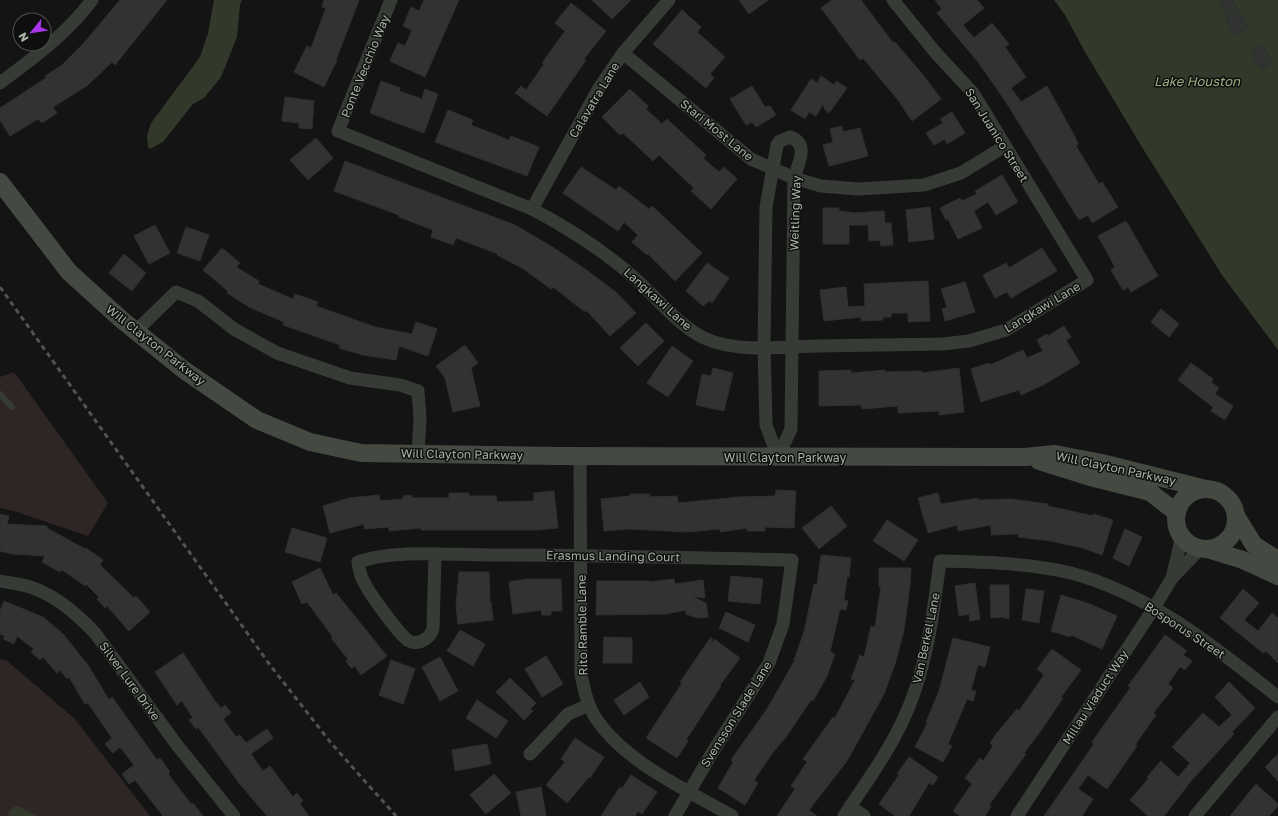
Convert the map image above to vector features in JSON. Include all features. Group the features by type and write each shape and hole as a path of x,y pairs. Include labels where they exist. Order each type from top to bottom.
{"street":[{"path":"0,83 42,52 81,16 92,0"},
{"name":"Ponte Vecchio Way","path":"338,131 391,0"},
{"name":"Calavatra Lane","path":"532,209 599,88 623,53 669,0"},
{"name":"San Juanico Street","path":"893,0 935,52 973,93 1087,280"},
{"name":"Stari Most Lane","path":"623,53 751,159 794,178 821,186 858,189 924,185 961,173 1005,146"},
{"name":"Langkawi Lane","path":"338,131 532,209 561,224 610,258 637,280 688,327 703,337 731,346 792,347 943,344 969,341 1006,330 1087,280"},
{"name":"Weitling Way","path":"785,138 796,139 802,148 794,178 791,430 778,457 766,425 764,347 766,207 777,145 785,138"},
{"name":"Will Clayton Parkway","path":"0,182 69,272 136,331 184,370 257,420 310,442 361,453 778,457 1025,457 1055,454 1102,463 1206,489"},
{"path":"136,331 176,292 198,301 234,330 277,353 350,378 400,385 418,391 420,419 418,453"},
{"name":"Rito Ramble Lane","path":"580,456 581,674 589,705 595,716 613,740 642,762 689,792 732,816"},
{"name":"Will Clayton Parkway","path":"1025,457 1090,477 1150,492 1177,513"},
{"path":"1278,560 1254,545 1236,516 1230,501 1223,494 1206,489 1189,494 1183,500 1177,513 1178,528 1182,536 1189,543 1203,549 1238,558 1278,576"},
{"path":"1203,549 1215,547 1228,538 1234,530 1236,516"},
{"name":"Millau Viaduct Way","path":"1172,578 1182,536"},
{"name":"Millau Viaduct Way","path":"1017,816 1154,608 1172,578 1203,549"},
{"name":"Erasmus Landing Court","path":"435,555 434,629 432,634 424,641 411,642 404,637 371,595 364,584 358,562 385,555 435,555 581,555 792,560"},
{"name":"Svensson Slade Lane","path":"675,816 769,663 783,624 792,560"},
{"name":"Bosporus Street","path":"940,561 986,562 1070,573 1112,587 1154,608 1200,637 1278,697"},
{"name":"Van Berkel Lane","path":"847,811 890,745 913,697 926,650 940,561"},
{"name":"Silver Lure Drive","path":"0,580 31,587 60,602 80,617 95,633 177,745 234,816"},
{"path":"530,754 568,714 589,705"},
{"path":"1195,816 1278,718"},
{"path":"847,811 864,816"}],"lane":[{"path":"0,394 12,407"}],"shaded area":[{"path":"14,372 108,503 88,536 17,512 0,508 0,377"},
{"path":"0,659 7,661 74,718 150,816 0,816"}],"water":[{"path":"214,0 242,0 240,5 237,37 221,77 204,98 193,104 163,142 150,149 148,147 147,136 151,123 200,57 208,33"},
{"name":"Lake Houston","path":"1054,0 1278,0 1278,350 1222,275 1140,144 1085,52 1065,15"},
{"path":"15,806 37,816 10,816 7,814"}],"building":[{"path":"120,0 167,0 115,65 112,62 88,85 53,107 57,113 42,123 38,119 10,136 0,120 0,108 46,78 45,76 62,65 83,44"},
{"path":"324,0 359,0 337,60 324,87 294,72 307,46 311,48 326,8 322,7"},
{"path":"424,0 459,0 425,77 390,61 398,43 405,46 412,30 403,26 411,7 419,11"},
{"path":"592,0 631,0 612,19"},
{"path":"739,0 768,0 749,14"},
{"path":"832,0 861,0 893,43 895,42 941,99 912,121 898,100 863,58 860,60 821,8"},
{"path":"935,0 977,0 984,8 963,25 974,38 992,23 1009,44 1005,47 1026,77 1011,88 1021,102 1047,86 1074,135 1078,144 1076,146 1099,184 1102,182 1118,207 1092,223 1088,215 1079,220 1004,99 978,62 937,13 942,9"},
{"path":"1218,0 1232,0 1249,27 1235,36 1225,19 1228,17"},
{"path":"571,3 606,31 584,59 586,60 547,116 515,93 521,86 526,90 544,64 542,63 565,31 555,23"},
{"path":"682,10 701,27 697,32 725,57 710,74 714,78 706,88 653,44"},
{"path":"1262,45 1273,62 1261,70 1250,52"},
{"path":"821,76 834,85 836,81 847,88 829,113 825,110 823,104 816,116 809,112 805,119 791,110 811,79 817,83"},
{"path":"381,81 400,88 399,91 422,99 425,89 438,94 424,133 370,113"},
{"path":"752,86 765,107 770,106 776,115 756,127 752,122 746,125 730,99"},
{"path":"630,89 648,106 646,109 662,124 667,119 706,155 703,158 719,172 724,167 737,179 711,209 691,191 694,188 659,155 653,161 623,133 620,135 602,117"},
{"path":"285,97 314,101 312,129 299,128 299,123 282,121"},
{"path":"448,110 473,120 471,125 509,140 511,136 539,147 527,176 435,142"},
{"path":"952,112 965,133 947,144 945,139 934,145 926,133 943,123 940,119"},
{"path":"842,126 843,132 860,128 868,156 829,166 823,145 833,142 830,129"},
{"path":"316,138 333,158 308,180 290,160"},
{"path":"345,161 515,225 554,248 585,269 617,293 636,313 610,336 586,310 585,312 553,287 551,289 522,268 497,255 498,254 456,238 453,245 431,237 433,230 399,217 399,215 334,191"},
{"path":"581,167 616,190 619,186 649,209 652,206 702,253 675,281 648,254 647,255 632,242 638,235 624,222 618,231 563,193"},
{"path":"1002,175 1018,202 996,215 988,202 974,211 982,228 958,239 948,219 946,220 940,208 960,198 962,201 977,194 975,191"},
{"path":"930,207 934,239 909,242 906,210"},
{"path":"823,208 839,208 839,211 854,213 884,211 885,223 891,223 893,245 881,246 880,240 869,241 868,225 849,225 849,244 823,244"},
{"path":"1126,221 1158,276 1131,292 1128,287 1123,290 1111,270 1115,267 1098,236"},
{"path":"155,225 170,253 149,264 134,236"},
{"path":"186,227 209,235 200,261 177,253"},
{"path":"222,248 240,263 236,267 259,281 258,284 293,299 295,294 318,302 316,306 375,327 412,334 416,322 437,329 428,356 399,346 396,360 363,355 339,348 340,345 283,325 284,322 249,307 227,293 228,291 203,270"},
{"path":"1042,248 1057,271 1011,298 1007,292 995,298 983,275 1006,263 1009,268"},
{"path":"124,254 146,273 132,291 109,273"},
{"path":"707,263 729,278 712,303 709,301 703,306 686,291"},
{"path":"928,281 930,321 908,322 908,313 891,313 891,317 883,317 883,320 861,321 861,317 824,321 820,290 846,287 848,307 865,306 864,284"},
{"path":"965,282 975,312 945,321 942,309 947,307 941,289"},
{"path":"1161,309 1179,324 1169,337 1151,322"},
{"path":"646,323 664,341 638,366 620,348"},
{"path":"1064,326 1071,337 1066,340 1080,363 1045,384 1021,395 1019,390 981,402 971,369 989,363 990,365 1023,350 1027,358 1043,351 1037,340 1047,334 1048,336"},
{"path":"465,345 478,363 471,368 480,406 453,412 445,378 436,366"},
{"path":"672,346 693,361 668,397 647,383"},
{"path":"1191,363 1213,379 1211,382 1219,388 1215,394 1233,406 1225,420 1211,411 1213,407 1178,380"},
{"path":"713,368 733,373 724,411 696,405 702,374 711,376"},
{"path":"959,368 964,412 939,415 939,411 898,413 898,406 862,409 861,405 819,406 819,371 851,370 851,373 885,370 885,372 922,371 922,373"},
{"path":"776,490 796,491 794,528 765,527 765,531 747,531 747,528 720,532 720,529 686,532 630,529 604,531 601,499 630,496 630,494 650,494 650,497 677,496 678,503 739,497 775,496"},
{"path":"554,491 558,528 537,530 421,530 421,528 389,531 389,527 364,529 364,524 330,533 323,506 349,498 379,495 380,501 403,499 403,496 412,495 412,498 449,498 449,493 469,493 469,496 496,496 497,502 534,501 534,493"},
{"path":"938,493 941,504 978,498 978,500 1011,499 1048,504 1048,506 1093,516 1093,514 1113,520 1102,555 1083,548 1051,541 1018,537 1019,534 991,535 991,525 958,531 957,525 928,533 918,498"},
{"path":"831,506 847,526 819,549 802,528"},
{"path":"0,514 9,516 7,524 47,526 47,528 85,549 86,548 103,560 100,565 134,598 136,596 150,612 129,631 107,606 105,608 97,599 99,597 86,584 85,586 61,569 60,572 42,562 45,556 12,554 0,551"},
{"path":"887,520 918,540 904,561 873,541"},
{"path":"292,528 327,538 320,562 285,552"},
{"path":"1125,529 1142,537 1129,566 1113,558"},
{"path":"821,555 851,558 844,600 848,601 846,610 840,609 830,652 835,654 827,676 813,701 811,700 754,780 758,783 745,805 718,788 733,762 731,760 767,709 795,660 804,632 814,584 817,585"},
{"path":"320,568 333,595 336,593 387,656 361,675 355,666 351,668 346,661 348,659 331,638 333,637 307,602 302,604 292,582"},
{"path":"879,568 911,568 904,630 895,664 884,694 847,761 809,810 817,816 777,816 795,789 791,786 807,762 803,759 833,717 835,718 855,680 851,679 860,655 864,657 871,626 875,627 881,587 879,587"},
{"path":"459,572 489,572 490,602 493,620 458,624 456,606"},
{"path":"731,576 763,579 760,604 728,601"},
{"path":"527,579 561,579 562,611 551,611 551,615 542,615 541,610 513,614 509,582"},
{"path":"674,579 675,584 703,580 705,598 691,596 706,603 708,617 697,618 686,614 686,610 666,614 596,615 597,581 650,582"},
{"path":"975,583 980,619 970,621 969,614 959,616 955,586"},
{"path":"990,585 1009,585 1009,619 1002,617 991,618"},
{"path":"1026,589 1044,591 1039,623 1022,620"},
{"path":"1243,589 1259,603 1244,620 1258,631 1272,613 1278,618 1278,663 1266,651 1263,653 1220,618"},
{"path":"1061,595 1090,604 1117,616 1102,649 1071,635 1070,637 1051,631"},
{"path":"4,601 43,617 63,634 88,665 109,700 112,697 157,760 160,758 170,772 168,774 192,805 193,803 203,816 163,816 135,780 129,784 122,774 134,765 120,747 113,753 105,744 112,738 88,703 85,704 69,677 67,679 60,670 57,673 43,657 40,660 31,652 34,649 17,636 14,644 3,639 5,636 0,634 0,611"},
{"path":"726,612 755,625 748,642 719,628"},
{"path":"460,630 485,644 473,666 447,651"},
{"path":"1165,635 1187,651 1183,655 1192,661 1185,670 1180,667 1168,684 1173,688 1153,713 1156,715 1135,745 1137,746 1107,789 1088,775 1078,789 1093,799 1082,816 1044,816 1094,744 1092,742 1131,687 1128,686"},
{"path":"604,637 632,638 632,663 603,663"},
{"path":"711,637 712,644 714,639 740,658 720,685 721,686 686,740 688,741 677,758 646,738 682,683 680,682"},
{"path":"953,638 990,647 985,667 978,665 971,690 976,691 973,701 967,699 948,744 952,746 943,762 915,747 928,722 926,722 939,691"},
{"path":"1052,649 1081,670 1061,697 1063,698 1042,729 1024,753 1026,754 989,805 991,806 985,816 960,816 953,811 972,784 965,778 980,758 983,761 993,746 990,743 996,734 1017,709 1019,711 1044,675 1037,669"},
{"path":"183,653 215,701 221,708 225,705 231,713 223,719 236,737 240,735 246,743 267,729 273,738 251,754 263,771 270,766 293,797 297,793 303,801 300,804 309,816 267,816 239,783 198,727 196,729 189,720 193,718 182,701 177,705 155,672"},
{"path":"546,656 563,684 542,697 525,669"},
{"path":"440,657 458,691 440,701 422,667"},
{"path":"391,660 415,669 403,704 379,695"},
{"path":"510,678 536,703 530,709 533,711 524,720 496,692"},
{"path":"640,682 649,697 624,715 614,700"},
{"path":"1229,682 1255,708 1232,732 1234,734 1191,781 1164,816 1148,816 1130,800 1161,761 1178,777 1190,763 1172,747 1203,713 1219,727 1232,715 1215,697"},
{"path":"477,700 508,721 496,738 466,718"},
{"path":"575,738 604,757 590,778 589,777 567,803 546,785 565,762 561,759"},
{"path":"487,744 491,764 455,771 452,750"},
{"path":"1278,754 1278,781 1265,767"},
{"path":"909,757 938,777 933,785 929,783 909,816 895,816 879,804 899,775 897,774"},
{"path":"494,774 511,793 486,814 470,795"},
{"path":"631,775 657,792 642,814 638,811 635,816 601,816 620,787 622,789"},
{"path":"1256,784 1278,804 1278,806 1269,816 1230,816"},
{"path":"541,787 546,816 521,816 516,792"}],"railway":[{"path":"0,287 270,665 331,743 396,816"}]}
